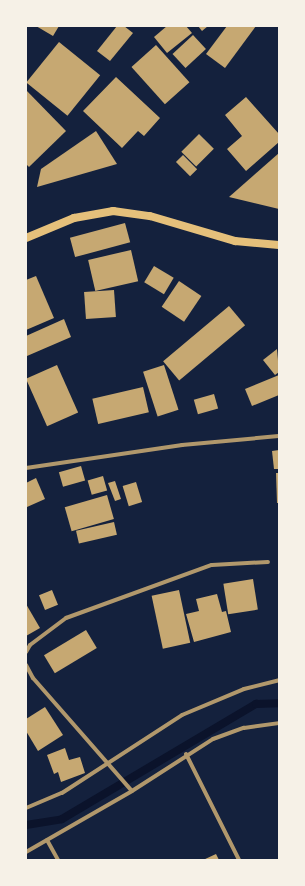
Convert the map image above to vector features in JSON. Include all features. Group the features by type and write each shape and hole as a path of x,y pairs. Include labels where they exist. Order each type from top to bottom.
{"main road":[{"path":"26,238 74,218 113,211 150,216 236,241 279,245"}],"street":[{"path":"26,468 182,445 279,436"},
{"path":"26,652 30,646 66,618 212,565 268,562"},
{"path":"26,664 32,678 109,762 132,791"},
{"path":"26,808 62,793 182,715 244,689 279,680"},
{"path":"26,852 132,791 186,754 212,739 244,728 279,723"},
{"path":"186,754 238,860"},
{"path":"47,840 58,860"}],"building":[{"path":"36,26 59,26 53,36"},
{"path":"117,26 124,26 133,33 110,61 97,51"},
{"path":"167,26 186,26 192,33 167,53 154,37"},
{"path":"198,26 208,26 202,31"},
{"path":"227,26 256,26 225,68 206,54"},
{"path":"193,35 206,49 185,68 173,54"},
{"path":"59,42 100,75 67,116 26,82"},
{"path":"156,45 189,82 165,104 131,67"},
{"path":"116,77 160,118 144,136 138,131 122,148 83,111"},
{"path":"26,90 66,131 29,167 26,164"},
{"path":"246,97 279,134 279,142 246,171 227,149 242,136 225,115"},
{"path":"96,131 117,164 37,187 41,169"},
{"path":"199,134 214,149 196,167 181,152"},
{"path":"279,153 279,209 229,197"},
{"path":"183,155 197,169 190,176 176,162"},
{"path":"125,223 130,242 75,257 70,238"},
{"path":"131,250 138,281 95,291 88,260"},
{"path":"154,266 174,278 164,294 144,282"},
{"path":"36,276 54,318 26,330 26,280"},
{"path":"179,281 201,296 184,322 162,307"},
{"path":"114,290 116,317 86,319 84,292"},
{"path":"229,306 245,325 179,380 163,361"},
{"path":"64,319 71,337 27,356 26,336"},
{"path":"277,349 279,372 275,375 263,360"},
{"path":"57,365 78,413 47,426 26,379"},
{"path":"164,365 179,410 158,416 143,372"},
{"path":"279,375 279,395 252,406 245,389"},
{"path":"143,387 149,412 98,424 92,399"},
{"path":"214,394 218,408 198,414 194,400"},
{"path":"279,450 279,469 274,469 272,451"},
{"path":"81,466 85,480 63,487 59,472"},
{"path":"276,473 279,473 279,503 277,503"},
{"path":"103,476 107,490 92,495 88,480"},
{"path":"36,478 45,499 27,507 26,483"},
{"path":"115,481 121,499 115,501 108,483"},
{"path":"136,482 142,502 129,506 123,486"},
{"path":"107,495 114,519 72,531 65,507"},
{"path":"114,522 117,535 79,543 76,531"},
{"path":"253,579 258,610 228,614 223,584"},
{"path":"52,590 58,605 45,610 39,595"},
{"path":"179,590 190,643 163,649 152,596"},
{"path":"217,594 222,612 226,611 231,632 194,642 186,614 199,611 196,599"},
{"path":"26,604 40,628 26,636"},
{"path":"86,630 97,648 55,673 44,655"},
{"path":"45,707 63,735 38,751 26,731 26,719"},
{"path":"65,748 69,760 80,757 85,773 61,782 58,772 54,774 47,755"},
{"path":"216,854 219,860 203,860"}],"waterway":[{"path":"26,825 62,819 256,704 279,703"}]}
